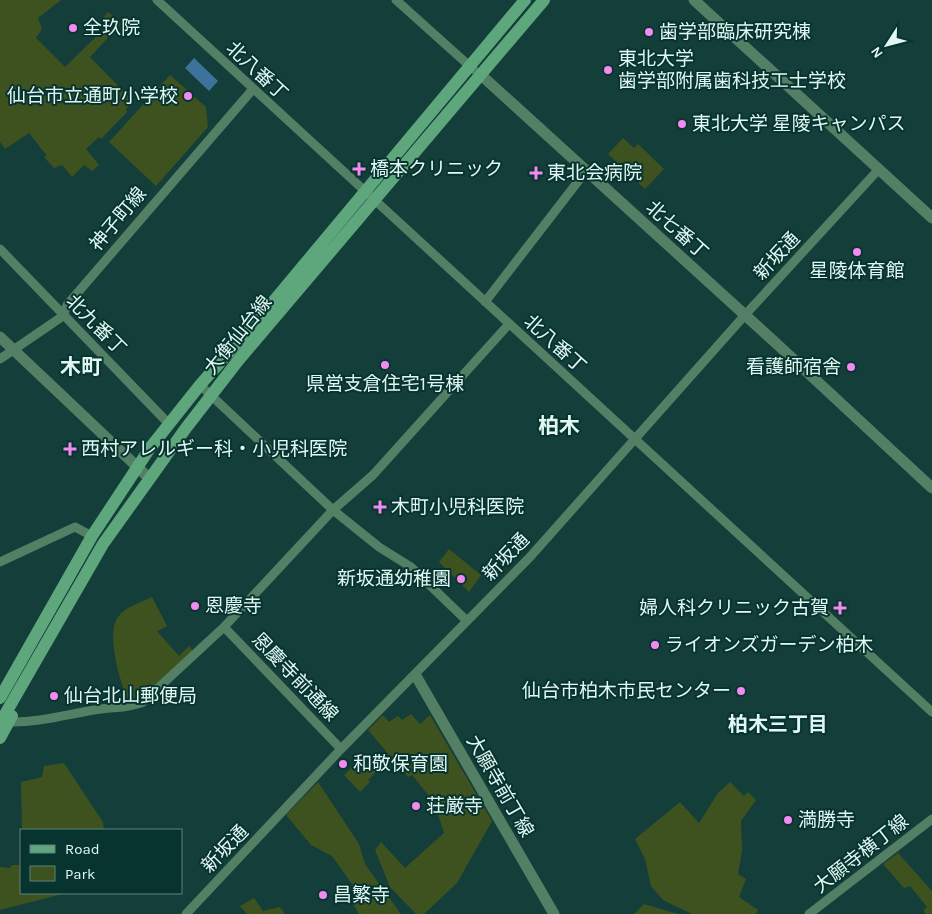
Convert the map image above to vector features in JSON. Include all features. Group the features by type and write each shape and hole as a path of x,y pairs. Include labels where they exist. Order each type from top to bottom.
{"main road":[{"name":"大衡仙台線","path":"0,698 92,536 137,467 169,424 525,0"},
{"name":"大衡仙台線","path":"0,738 5,722 149,478 237,362 544,0"}],"street":[{"name":"北八番丁","path":"157,0 932,712"},
{"name":"北七番丁","path":"396,0 745,314 932,488"},
{"path":"694,0 932,218"},
{"name":"神子町線","path":"0,359 12,349 64,316 67,305 254,89"},
{"name":"新坂通","path":"186,914 342,749 416,676 564,520 634,438 745,314 879,169"},
{"path":"484,302 586,171"},
{"name":"北九番丁","path":"0,250 169,424"},
{"path":"5,722 27,722 104,708 132,707 143,702 224,627 334,510 373,475 509,324"},
{"path":"0,337 149,478"},
{"path":"200,385 334,510 379,547 411,567 467,621"},
{"path":"0,562 75,527 92,536"},
{"name":"恩慶寺前通線","path":"224,627 342,749"},
{"name":"大願寺前丁線","path":"416,676 554,914"},
{"name":"大願寺横丁線","path":"809,914 932,819"}],"green space":[{"path":"0,0 61,0 38,18 42,29 36,38 65,67 103,30 103,18 108,12 121,24 90,57 133,101 126,109 127,112 101,139 99,137 86,149 99,165 92,171 84,165 72,177 62,165 54,168 44,157 47,156 29,133 5,149 0,142"},
{"path":"170,75 206,107 208,127 156,186 109,142"},
{"path":"623,138 634,148 638,144 664,169 645,189 608,154"},
{"path":"449,549 481,575 469,592 439,562"},
{"path":"152,597 167,626 157,631 179,656 189,646 194,652 143,699 130,704 122,685 116,660 113,635 114,625 118,617 125,610"},
{"path":"411,714 420,724 430,715 492,821 457,883 424,914 416,914 390,887 375,850 381,842 405,868 444,833 434,802 412,775 408,777 368,730 383,715 389,722 398,716 402,720"},
{"path":"362,758 376,772 368,780 370,782 360,792 344,775"},
{"path":"64,763 103,822 104,829 22,829 21,782 42,777 44,766"},
{"path":"318,782 359,844 365,864 401,914 359,914 351,901 359,894 332,856 311,845 286,815"},
{"path":"730,782 744,796 748,792 756,800 741,821 742,851 738,874 746,879 739,897 758,910 756,914 692,914 663,900 651,886 645,859 635,839 680,802 699,823 718,793"},
{"path":"898,853 932,891 932,914 925,914 924,910 927,907 910,886 904,888 883,864"},
{"path":"12,865 20,865 20,894 62,894 0,910 0,867 10,868"},
{"path":"254,898 263,911 280,907 285,914 247,914 240,906"},
{"path":"644,904 678,914 634,914"}],"water":[{"path":"194,58 218,81 209,91 185,68"}],"place":[{"name":"全玖院","path":"73,28"},
{"name":"歯学部臨床研究棟","path":"649,32"},
{"name":"東北大学 歯学部附属歯科技工士学校","path":"608,70"},
{"name":"仙台市立通町小学校","path":"188,96"},
{"name":"東北大学 星陵キャンパス","path":"682,124"},
{"name":"橋本クリニック","path":"359,169"},
{"name":"東北会病院","path":"536,173"},
{"name":"星陵体育館","path":"857,252"},
{"name":"県営支倉住宅1号棟","path":"385,365"},
{"name":"看護師宿舎","path":"851,367"},
{"name":"西村アレルギー科・小児科医院","path":"70,449"},
{"name":"木町小児科医院","path":"380,507"},
{"name":"新坂通幼稚園","path":"461,579"},
{"name":"恩慶寺","path":"195,606"},
{"name":"婦人科クリニック古賀","path":"840,608"},
{"name":"ライオンズガーデン柏木","path":"655,645"},
{"name":"仙台市柏木市民センター","path":"741,691"},
{"name":"仙台北山郵便局","path":"54,696"},
{"name":"和敬保育園","path":"343,764"},
{"name":"荘厳寺","path":"416,806"},
{"name":"満勝寺","path":"788,820"},
{"name":"昌繁寺","path":"323,895"}],"district":[{"name":"木町","path":"81,367"},
{"name":"柏木","path":"559,426"},
{"name":"柏木三丁目","path":"778,724"}]}
